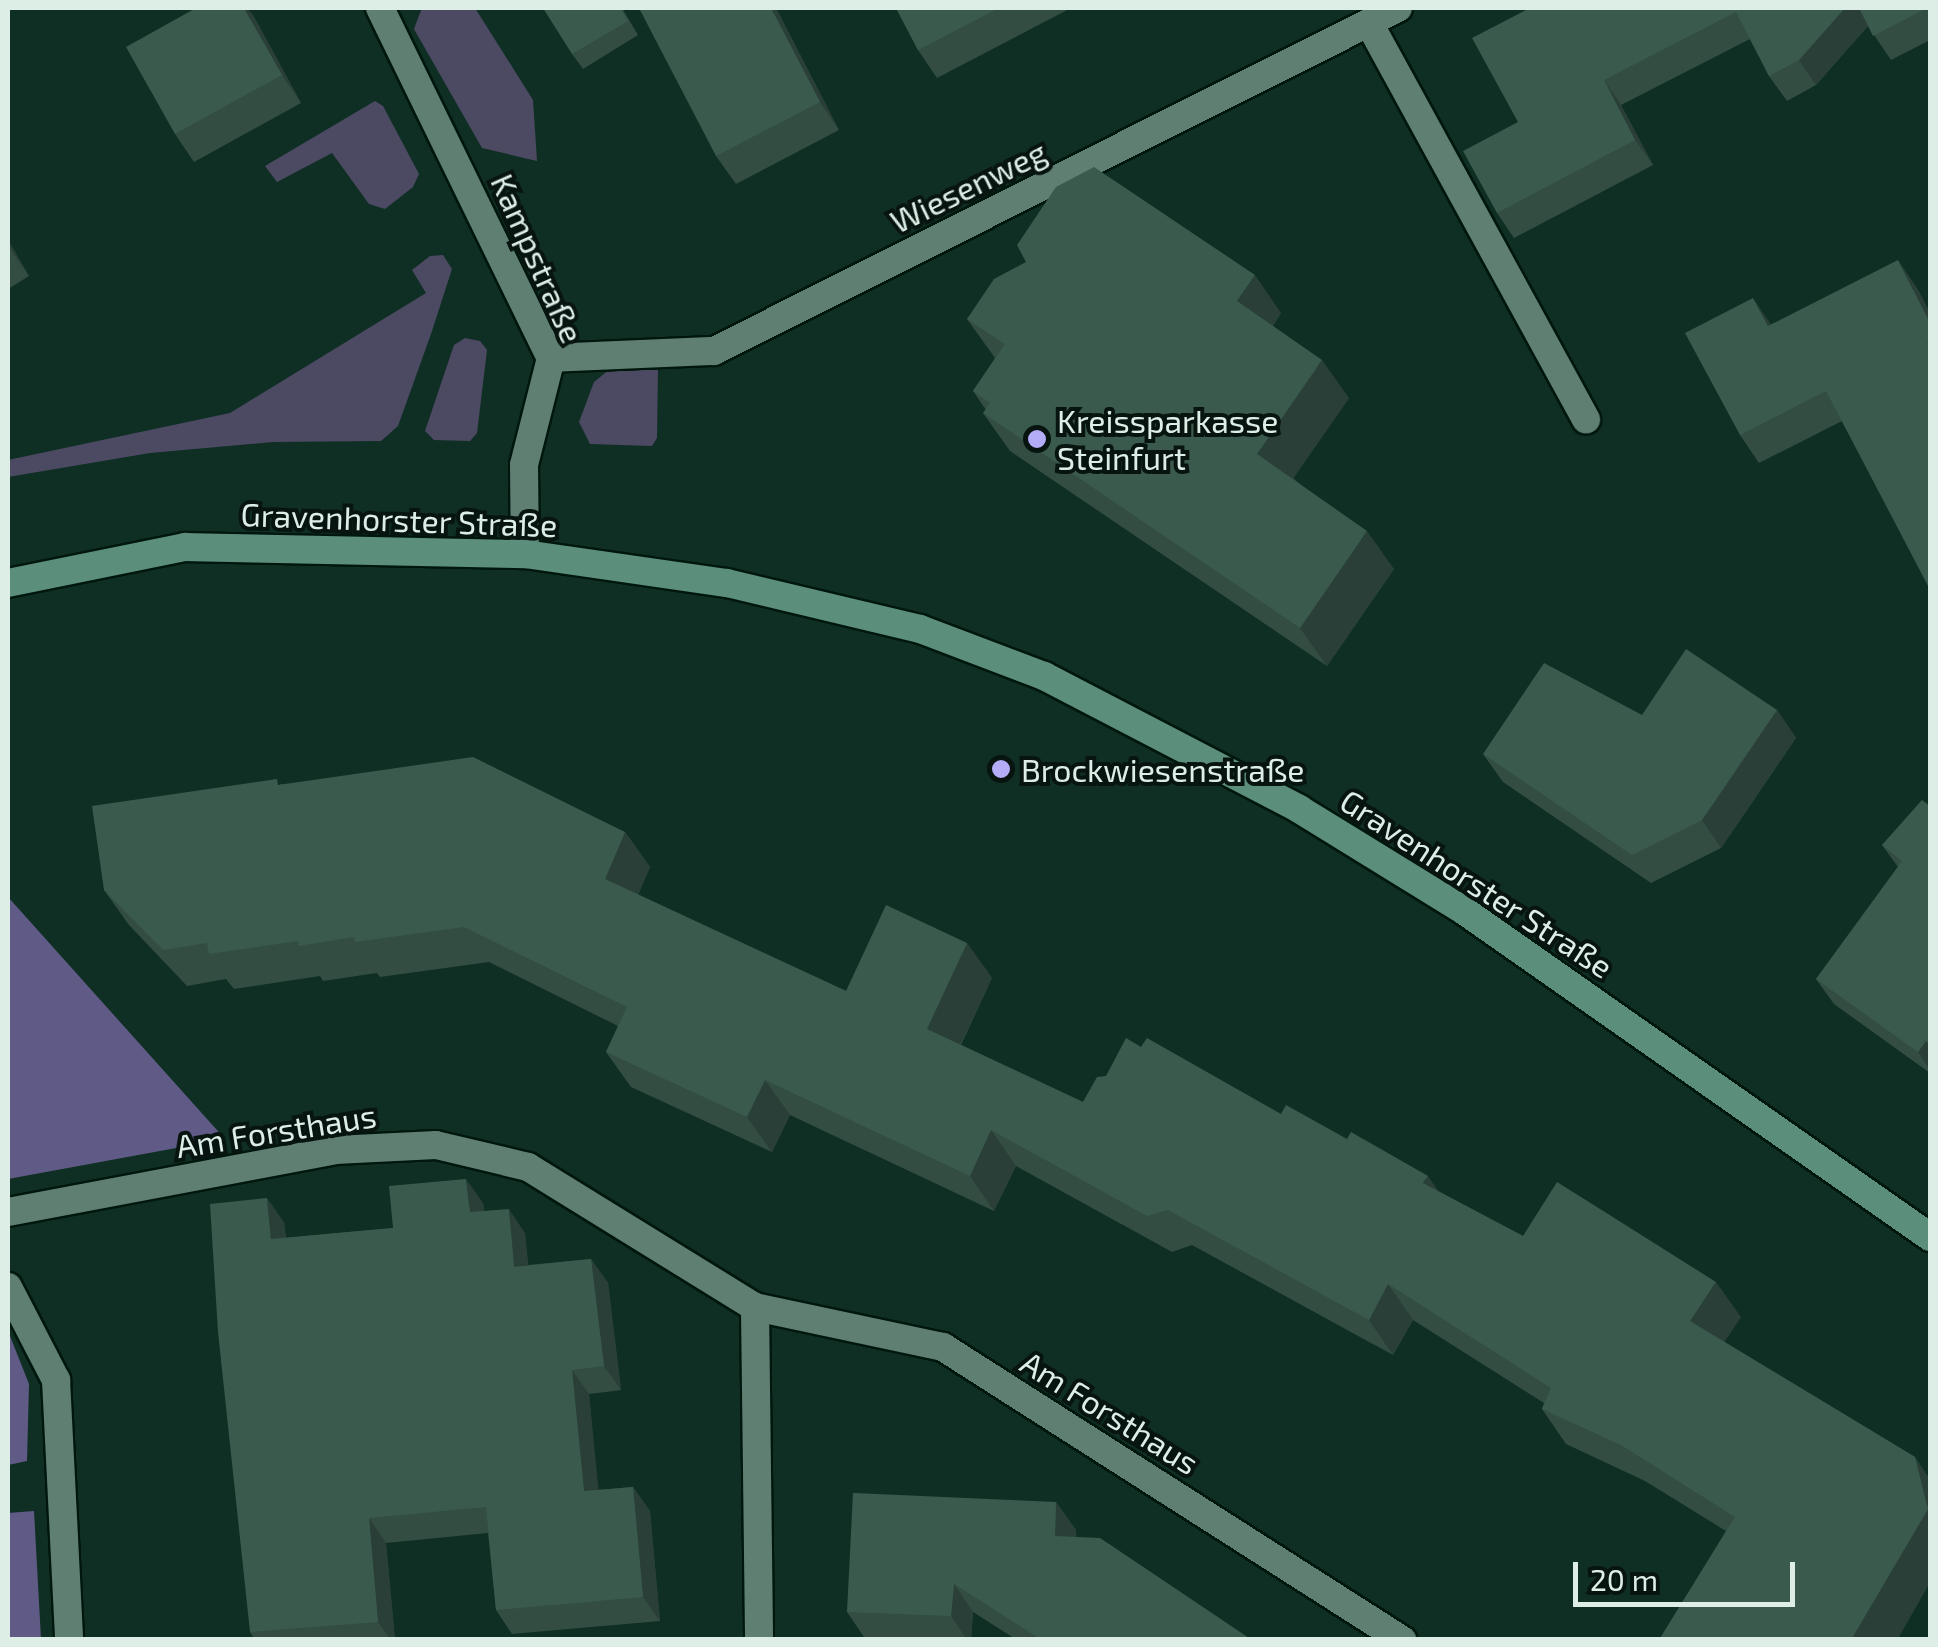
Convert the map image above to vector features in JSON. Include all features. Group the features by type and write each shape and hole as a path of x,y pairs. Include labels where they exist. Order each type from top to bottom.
{"main road":[{"name":"Gravenhorster Straße","path":"8,583 185,547 525,554 727,583 920,630 1044,676 1300,809 1463,910 1930,1238"}],"street":[{"name":"Kampstraße","path":"380,8 551,358 524,465 525,554"},
{"name":"Wiesenweg","path":"551,358 714,352 1398,8"},
{"path":"1369,23 1586,420"},
{"name":"Am Forsthaus","path":"8,1212 335,1150 436,1145 522,1164 755,1307 943,1347 1402,1640"},
{"path":"8,1287 56,1380 69,1640"},
{"path":"755,1307 759,1640"}],"shaded area":[{"path":"422,8 475,8 533,100 537,161 482,148 414,29"},
{"path":"375,101 383,106 419,174 413,187 385,209 369,204 332,153 277,182 265,166"},
{"path":"443,255 452,269 431,334 398,426 381,441 273,442 150,453 8,477 8,460 230,413 426,293 412,270 430,256"},
{"path":"465,338 480,341 487,350 477,433 470,441 434,440 425,431 454,345"},
{"path":"658,368 657,438 652,446 590,444 579,422 594,382 610,369"},
{"path":"8,897 225,1139 8,1179"},
{"path":"8,1331 29,1384 27,1461 8,1465"},
{"path":"34,1511 41,1639 8,1639 8,1513"}],"building":[{"path":"196,8 244,8 282,75 175,134 126,47"},
{"path":"543,8 620,8 628,21 572,54"},
{"path":"771,8 820,102 716,156 640,10"},
{"path":"896,8 999,8 918,50"},
{"path":"1530,8 1845,8 1799,60 1769,76 1736,12 1604,80 1635,140 1497,213 1463,151 1518,122 1472,38"},
{"path":"1859,8 1927,8 1873,36"},
{"path":"1094,167 1255,275 1237,301 1322,360 1257,454 1367,531 1300,628 983,413 990,403 973,391 1005,344 967,319 994,279 1026,262 1017,245 1056,187"},
{"path":"1898,260 1930,323 1930,589 1826,391 1740,435 1685,333 1753,298 1768,326"},
{"path":"1686,649 1777,710 1702,820 1632,855 1483,754 1544,663 1642,715"},
{"path":"473,757 625,832 605,879 846,991 886,905 967,943 927,1029 1083,1102 1097,1077 1106,1076 1126,1038 1141,1047 1147,1038 1281,1114 1286,1105 1347,1139 1351,1132 1428,1176 1423,1183 1523,1236 1557,1182 1716,1282 1690,1321 1915,1457 1928,1509 1851,1640 1659,1640 1735,1517 1621,1445 1542,1409 1551,1388 1388,1284 1369,1320 1168,1210 1147,1216 991,1130 970,1176 765,1080 747,1117 606,1052 627,1007 464,927 355,942 354,937 298,946 298,941 209,954 207,943 163,950 104,890 92,806 277,779 278,785"},
{"path":"1922,800 1930,806 1930,1044 1926,1041 1918,1052 1816,979 1902,861 1882,845"},
{"path":"466,1179 470,1212 509,1209 514,1267 591,1259 604,1366 572,1370 584,1491 633,1487 643,1597 496,1610 486,1507 369,1518 378,1622 250,1632 218,1332 210,1204 267,1198 271,1239 393,1228 389,1186"},
{"path":"853,1493 1056,1502 1055,1536 1100,1538 1252,1640 1042,1640 954,1584 951,1616 847,1612"}],"place":[{"name":"Kreissparkasse Steinfurt","path":"1037,439"},
{"name":"Brockwiesenstraße","path":"1001,769"}]}
